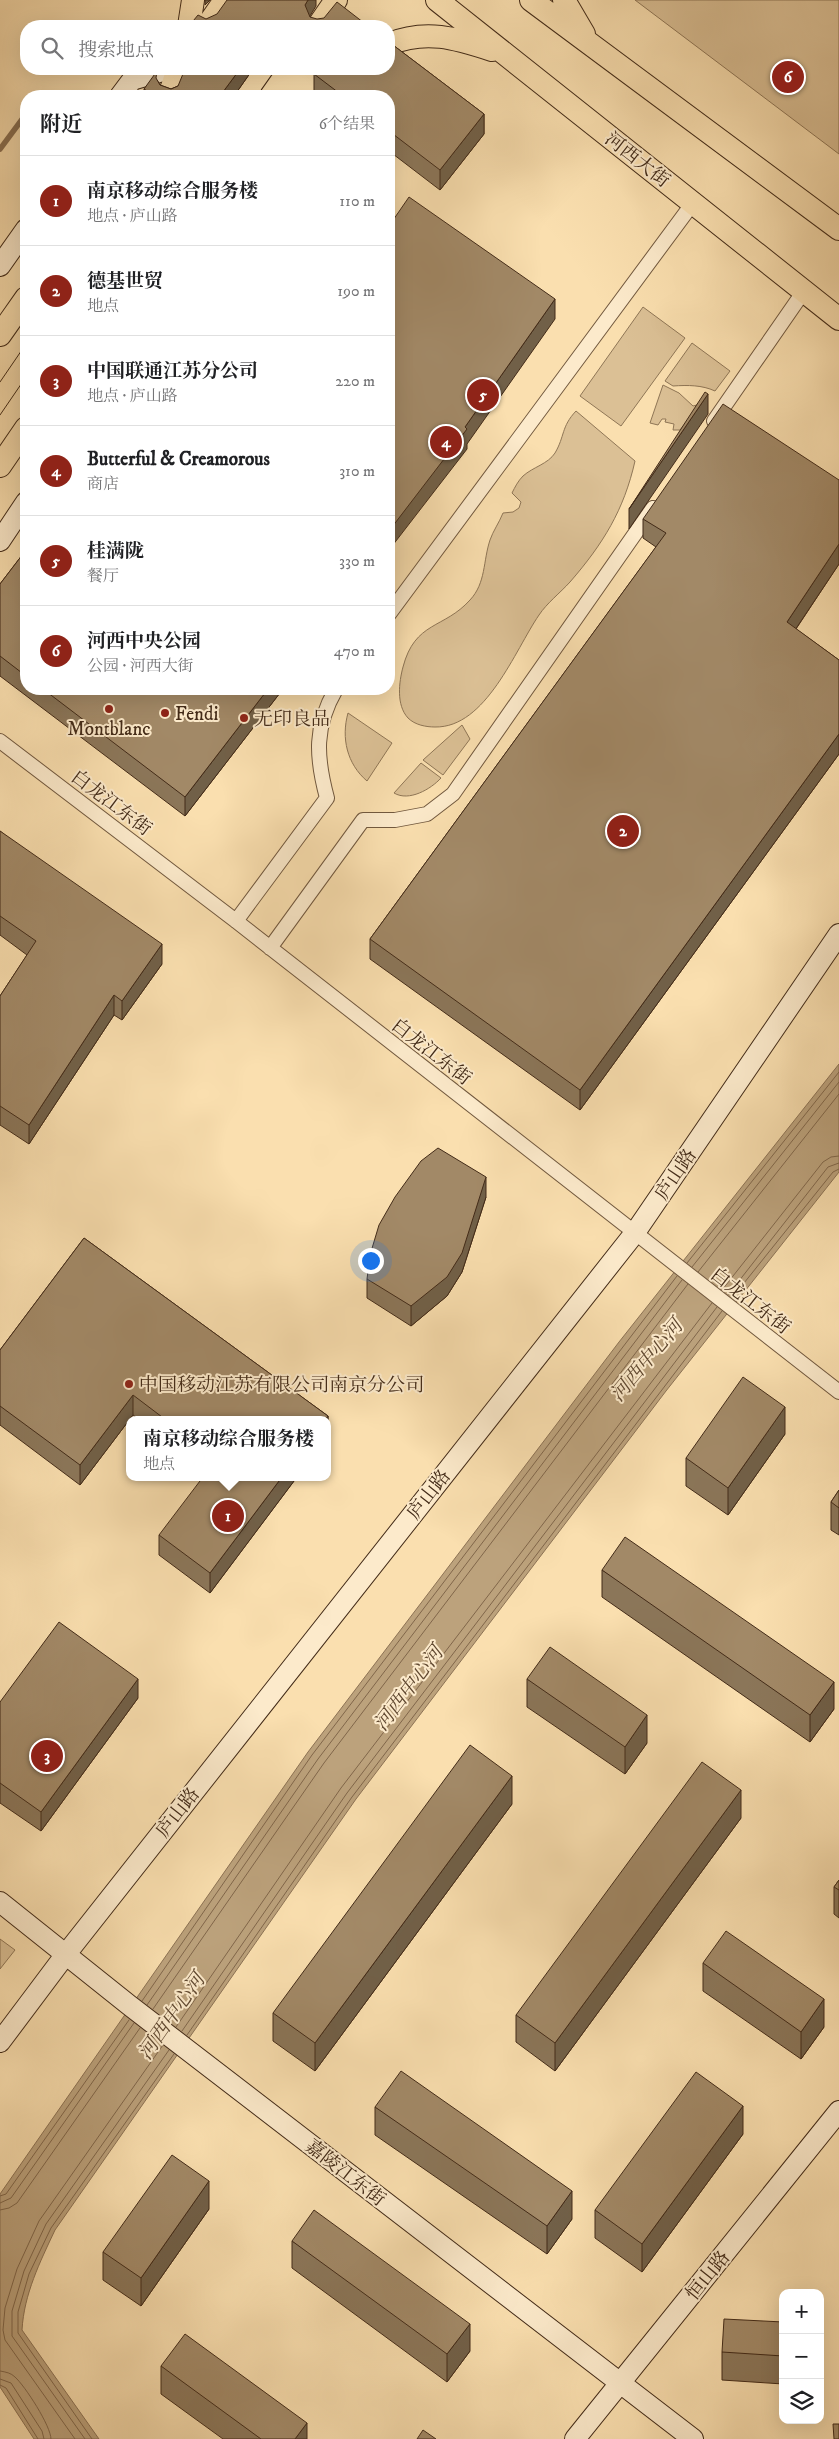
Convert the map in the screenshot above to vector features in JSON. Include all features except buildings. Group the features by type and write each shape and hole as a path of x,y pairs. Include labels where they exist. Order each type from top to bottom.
{"main road":[{"path":"191,20 193,0"},
{"path":"211,20 225,0"},
{"path":"322,20 336,0"},
{"name":"河西大街","path":"437,0 839,319"},
{"path":"531,0 839,229"},
{"path":"564,0 590,44"},
{"path":"395,42 414,36 450,37 505,54"},
{"path":"124,90 132,80 149,75"},
{"path":"171,90 176,75"},
{"path":"275,90 286,75"},
{"path":"294,90 321,75"},
{"path":"0,266 20,238"},
{"path":"0,335 20,307"},
{"path":"0,466 20,437"},
{"path":"0,541 20,511"},
{"name":"庐山路","path":"0,2042 66,1954 634,1234 839,934"},
{"name":"嘉陵江东街","path":"0,1902 129,2006 693,2439"},
{"name":"恒山路","path":"575,2439 839,2111"}],"street":[{"path":"395,606 693,203"},
{"path":"708,428 804,291"},
{"path":"270,948 363,820 395,820 427,814 453,794 475,766 664,493"},
{"path":"236,921 327,798 321,774 318,744 328,703 333,695"},
{"name":"白龙江东街","path":"0,741 236,921 634,1234 839,1392"}],"shaded area":[{"path":"635,0 839,0 839,154"},
{"path":"643,307 685,338 621,426 580,396"},
{"path":"692,343 730,371 715,391 695,386 673,386 665,381"},
{"path":"663,385 679,393 693,406 701,404 680,430 673,430 674,424 665,422 666,419 662,419 658,425 650,423"},
{"path":"576,411 635,461 625,495 611,526 582,568 539,615 509,666 484,701 469,715 453,724 432,727 414,722 404,713 400,700 403,667 408,652 423,633 460,609 475,593 482,579 490,540 503,513 513,512 519,508 521,502 512,493 515,486 523,476 552,457 558,447 565,427"},
{"path":"348,713 392,743 367,781 355,767 347,750 345,732"},
{"path":"462,725 470,739 443,775 423,760"},
{"path":"421,763 441,778 426,790 413,795 406,796 394,793"},
{"path":"0,1939 15,1950 0,1969"}],"water":[{"name":"河西中心河","path":"839,1064 839,1172 666,1391 356,1799 55,2230 38,2266 29,2291 22,2330 99,2439 34,2439 0,2387 0,2194 308,1752 619,1342"}],"waterway":[{"path":"0,149 20,122"}],"tram line":[{"path":"0,382 20,353"},
{"path":"0,415 20,386"}],"place":[{"name":"河西中央公园","path":"788,77"},
{"name":"桂满陇","path":"483,395"},
{"name":"Butterful & Creamorous","path":"446,442"},
{"name":"Montblanc","path":"109,709"},
{"name":"Fendi","path":"165,713"},
{"name":"无印良品","path":"244,718"},
{"name":"德基世贸","path":"623,831"},
{"name":"中国移动江苏有限公司南京分公司","path":"129,1384"},
{"name":"南京移动综合服务楼","path":"228,1516"},
{"name":"中国联通江苏分公司","path":"47,1756"}]}
